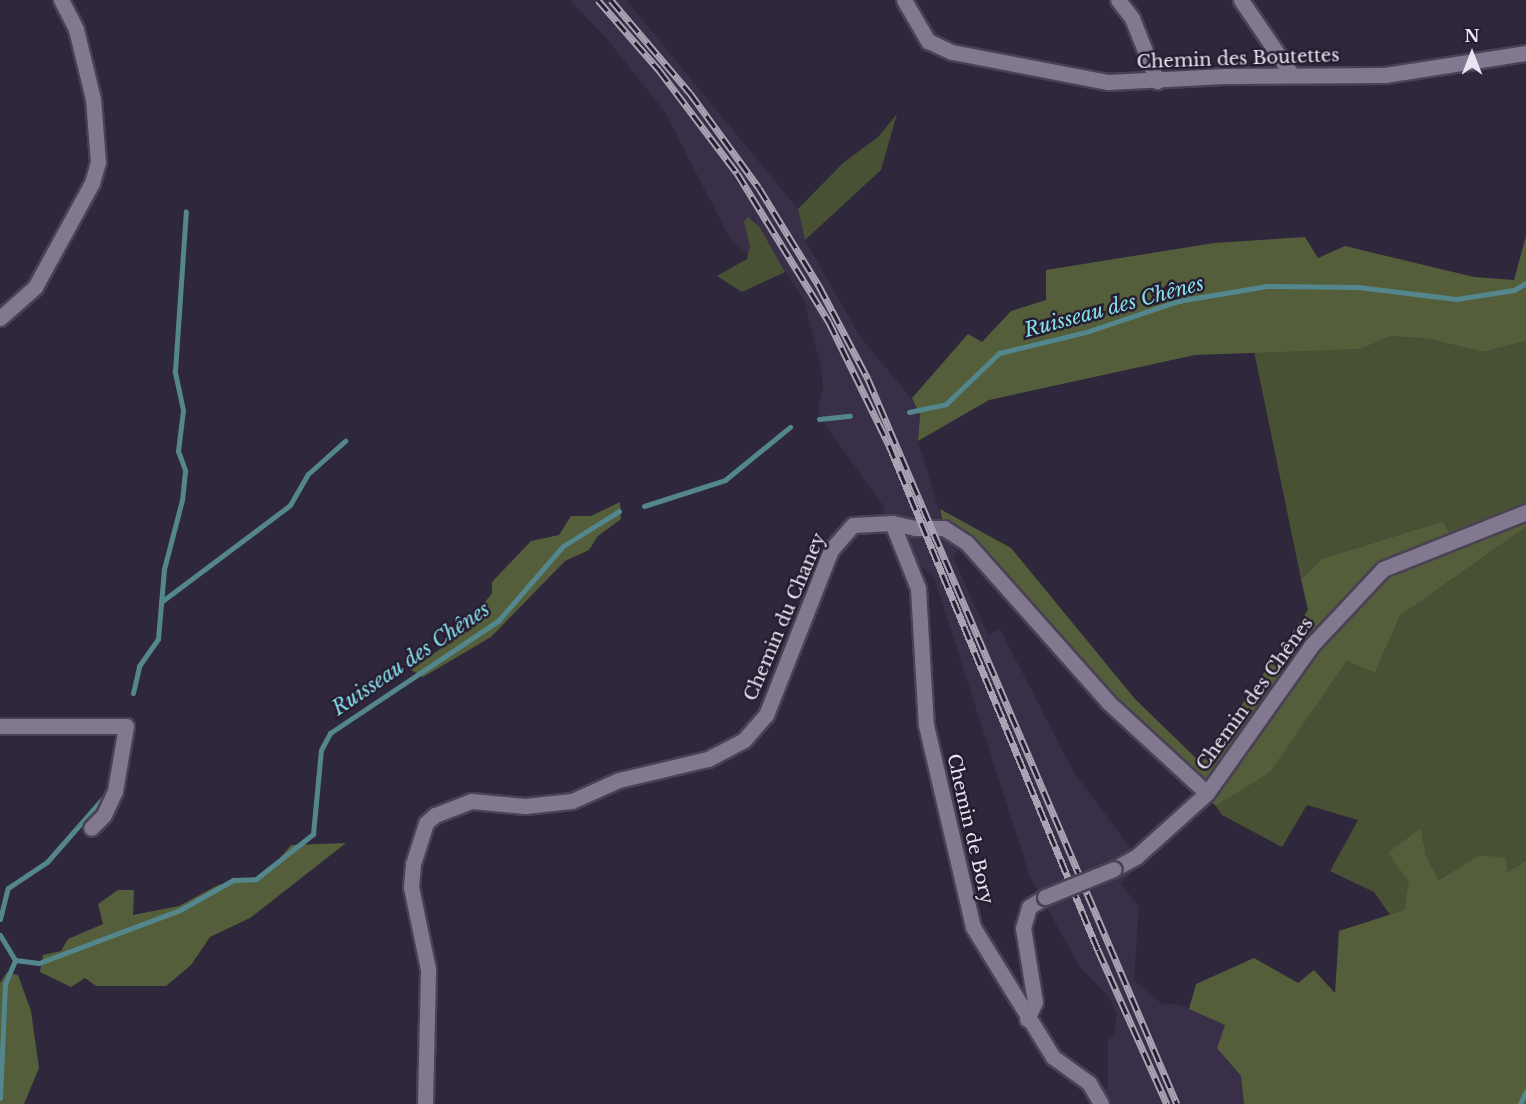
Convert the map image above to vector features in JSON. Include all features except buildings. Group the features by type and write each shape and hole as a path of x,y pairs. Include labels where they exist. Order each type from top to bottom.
{"street":[{"path":"0,318 35,287 92,183 98,162 93,99 76,29 61,0"},
{"name":"Chemin des Boutettes","path":"904,0 928,41 952,52 1108,82 1292,75 1385,75 1526,53"},
{"path":"1118,0 1132,18 1157,81"},
{"path":"1241,0 1292,75"},
{"name":"Chemin des Chênes","path":"886,523 915,528 944,528 967,543 1108,702 1207,793 1311,646 1383,569 1526,512"},
{"name":"Chemin du Chaney","path":"425,1104 428,969 411,887 412,864 426,823 435,815 471,801 546,806 572,801 620,780 708,759 732,748 754,731 766,715 837,539 861,522 886,523"},
{"name":"Chemin de Bory","path":"886,523 918,588 926,725 961,884 973,927 1027,1019 1053,1057 1089,1083 1101,1104"},
{"path":"0,726 126,726 115,791 104,815 92,828"},
{"path":"1027,1019 1035,1002 1023,928 1029,908 1045,897 1137,856 1207,793"}],"shaded area":[{"path":"570,0 626,0 798,209 805,240 861,338 911,398 920,415 918,441 944,527 959,548 953,557 988,635 1000,629 1073,771 1141,862 1121,884 1139,907 1134,980 1163,1005 1179,1004 1226,1025 1217,1048 1241,1076 1244,1104 1101,1104 1099,1095 1108,1087 1108,1039 1113,1037 1117,1014 1109,997 1079,966 1030,877 935,580 880,523 885,508 821,419 818,406 823,389 821,367 804,300 779,262 747,254 729,237 665,112 606,38"}],"green space":[{"path":"897,114 881,170 805,240 798,209 843,163 878,137"},
{"path":"748,217 760,228 785,272 742,292 717,276 747,259 750,246 744,222"},
{"path":"1526,236 1526,341 1483,352 1428,339 1392,336 1361,349 1195,355 989,400 918,441 920,415 912,398 968,334 982,342 1011,311 1046,300 1046,270 1214,243 1305,237 1318,258 1345,246 1474,277 1514,280"},
{"path":"1392,336 1428,339 1483,352 1526,341 1526,516 1455,544 1443,521 1321,559 1301,579 1254,351 1361,349"},
{"path":"620,502 621,519 598,536 589,550 565,561 491,637 423,677 411,670 476,623 482,606 492,593 492,582 531,541 559,535 571,516 591,516"},
{"path":"940,509 1011,548 1135,699 1201,763 1308,610 1301,579 1321,559 1443,521 1455,544 1526,516 1526,527 1400,616 1375,673 1347,661 1270,772 1216,806 1108,702 944,528"},
{"path":"1526,527 1526,861 1507,872 1479,855 1439,880 1426,856 1421,829 1404,910 1390,915 1374,892 1330,871 1358,820 1307,805 1282,847 1222,815 1216,806 1270,771 1347,661 1375,673 1400,616"},
{"path":"1421,828 1426,856 1439,880 1479,855 1506,858 1507,872 1526,861 1526,1104 1244,1104 1241,1076 1217,1048 1225,1025 1189,1009 1196,984 1254,958 1298,983 1314,970 1335,993 1339,931 1404,910 1409,882 1388,853"},
{"path":"346,843 250,918 210,937 191,965 166,986 96,986 85,978 71,987 40,972 43,955 61,951 68,939 103,924 98,904 118,890 134,890 133,915 179,906 218,885 265,876 291,845"},
{"path":"7,972 18,975 31,1011 39,1068 24,1104 0,1104 0,983"}],"waterway":[{"path":"133,693 139,666 158,639 164,569 182,500 185,470 178,451 183,410 175,371 186,211"},
{"name":"Ruisseau des Chênes","path":"909,412 946,404 999,353 1086,332 1178,301 1267,286 1358,287 1456,299 1514,290 1526,283"},
{"name":"Ruisseau des Chênes","path":"819,419 850,416"},
{"name":"Ruisseau des Chênes","path":"644,506 725,480 790,427"},
{"path":"161,602 290,505 308,474 345,441"},
{"name":"Ruisseau des Chênes","path":"15,960 39,963 180,910 233,880 256,879 313,834 321,750 330,733 498,621 563,546 619,511"},
{"path":"0,919 8,888 47,862 103,798"},
{"path":"0,935 15,960"},
{"path":"0,1098 5,984 15,960"},
{"path":"1520,1104 1526,1091"}],"railway":[{"path":"598,0 659,70 737,173 829,322 889,445 1098,950 1167,1104"},
{"path":"611,0 690,93 759,188 819,286 868,379 1177,1104"}]}
